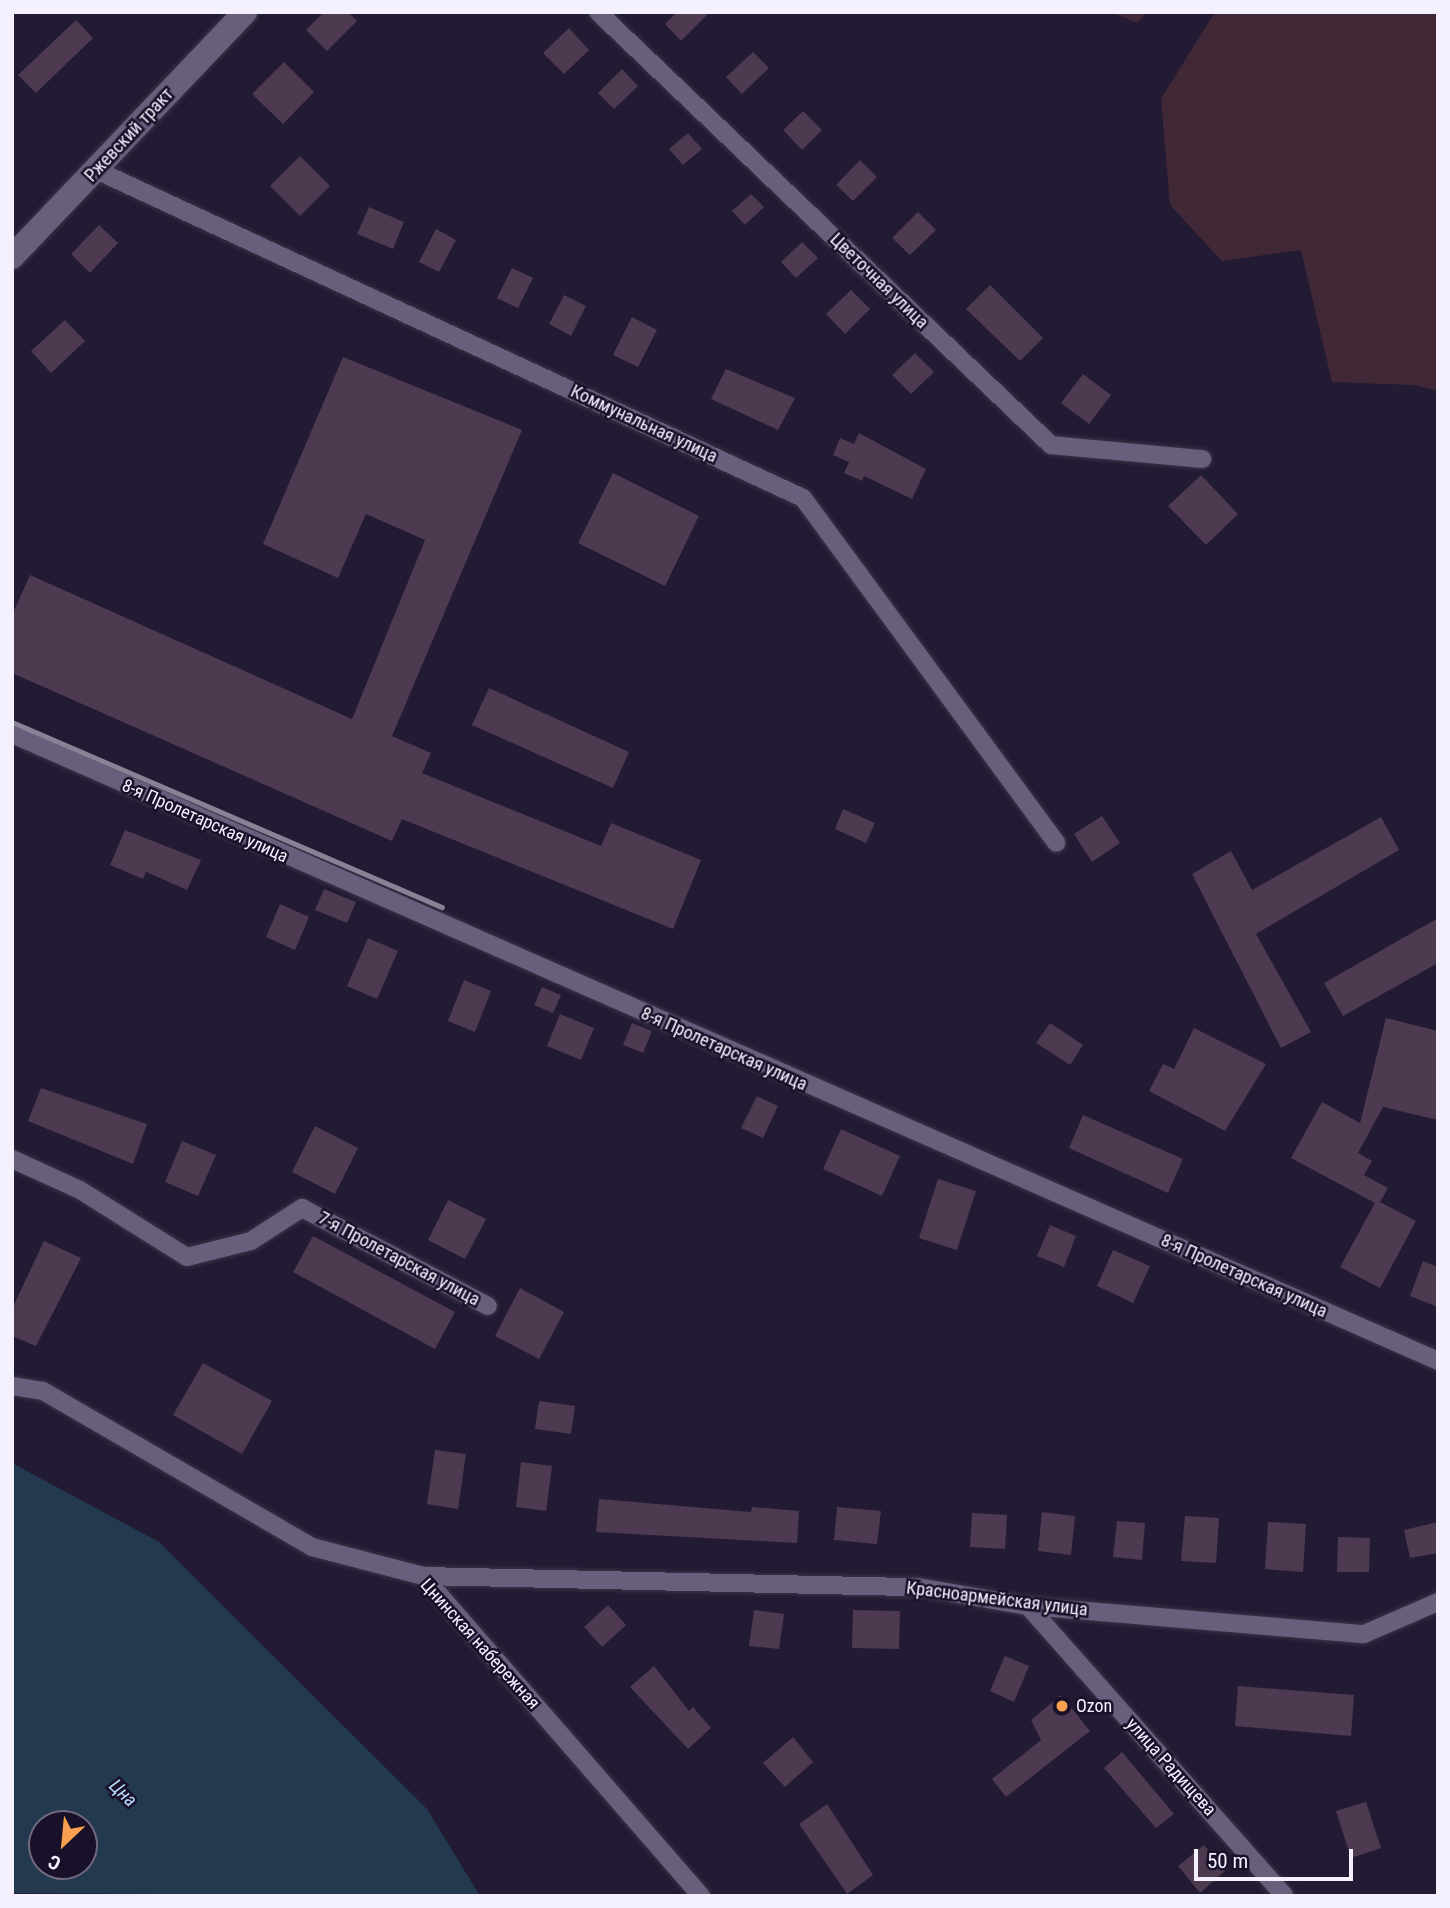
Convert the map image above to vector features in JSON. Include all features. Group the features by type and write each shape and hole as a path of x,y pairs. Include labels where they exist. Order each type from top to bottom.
{"main road":[{"name":"Ржевский тракт","path":"12,257 245,12"}],"street":[{"name":"Цветочная улица","path":"598,12 1051,445 1202,459"},
{"name":"Коммунальная улица","path":"96,170 803,498 1056,843"},
{"name":"8-я Пролетарская улица","path":"12,734 1438,1361"},
{"name":"7-я Пролетарская улица","path":"12,1159 80,1190 187,1257 251,1241 302,1208 488,1306"},
{"name":"Цнинская набережная","path":"12,1385 43,1391 312,1547 422,1576 701,1896"},
{"name":"Красноармейская улица","path":"422,1576 918,1587 1028,1606 1364,1634 1438,1602"},
{"name":"улица Радищева","path":"1028,1606 1285,1896"}],"shaded area":[{"path":"1111,12 1147,12 1137,23"},
{"path":"1215,12 1438,12 1438,391 1414,385 1332,382 1301,250 1222,261 1170,205 1161,99"}],"water":[{"name":"Цна","path":"12,1463 159,1542 427,1809 480,1896 12,1893"}],"building":[{"path":"324,12 348,12 357,21 327,51 306,30"},
{"path":"677,12 710,12 681,41 665,24"},
{"path":"76,20 93,38 36,93 18,75"},
{"path":"569,28 589,50 564,74 543,53"},
{"path":"753,52 769,68 742,94 726,77"},
{"path":"284,62 314,92 283,124 252,94"},
{"path":"622,69 638,86 614,109 598,93"},
{"path":"803,111 822,130 802,150 783,130"},
{"path":"688,133 702,149 683,165 669,149"},
{"path":"300,156 330,186 300,216 270,186"},
{"path":"860,160 877,177 853,201 836,185"},
{"path":"751,194 764,207 745,225 732,211"},
{"path":"369,207 404,222 393,249 357,234"},
{"path":"918,212 936,230 910,255 892,238"},
{"path":"99,225 118,243 90,273 71,254"},
{"path":"436,229 456,240 439,272 419,262"},
{"path":"802,242 818,258 796,278 781,262"},
{"path":"512,268 533,278 518,308 497,298"},
{"path":"990,285 1043,338 1020,361 966,309"},
{"path":"851,290 870,309 845,334 826,314"},
{"path":"564,295 586,306 571,336 549,324"},
{"path":"632,317 657,330 638,367 613,355"},
{"path":"65,320 85,341 51,373 31,351"},
{"path":"915,353 934,372 911,394 892,375"},
{"path":"343,357 522,430 392,736 431,753 422,773 601,846 611,823 701,860 673,929 402,819 392,841 12,673 12,615 30,575 352,719 425,540 366,514 338,578 263,544"},
{"path":"726,369 795,398 778,430 711,399"},
{"path":"1083,374 1111,395 1089,424 1061,403"},
{"path":"859,433 926,469 912,499 864,476 862,481 844,473 849,462 833,455 840,438 854,444"},
{"path":"613,473 699,516 665,586 578,543"},
{"path":"1201,475 1238,514 1206,545 1168,506"},
{"path":"489,688 629,752 613,788 472,725"},
{"path":"843,809 875,823 866,843 835,829"},
{"path":"1102,816 1120,843 1092,862 1074,834"},
{"path":"1381,817 1399,850 1256,934 1311,1032 1281,1048 1192,874 1231,851 1252,890"},
{"path":"125,830 201,860 187,890 146,872 143,879 110,865"},
{"path":"324,889 356,902 347,923 315,910"},
{"path":"280,904 309,917 295,950 266,937"},
{"path":"1438,918 1438,963 1343,1016 1324,983"},
{"path":"368,938 398,951 377,999 347,986"},
{"path":"464,980 491,991 475,1032 448,1021"},
{"path":"542,987 561,995 553,1013 534,1005"},
{"path":"560,1014 594,1028 581,1060 547,1046"},
{"path":"1386,1018 1438,1031 1438,1120 1383,1107 1358,1153 1372,1161 1364,1175 1388,1188 1380,1202 1416,1221 1380,1288 1340,1267 1375,1203 1291,1158 1322,1102 1360,1123"},
{"path":"632,1023 652,1031 643,1053 623,1045"},
{"path":"1050,1023 1083,1045 1070,1065 1036,1043"},
{"path":"1194,1028 1266,1064 1225,1131 1149,1091 1163,1064 1174,1069"},
{"path":"41,1088 147,1124 133,1164 28,1121"},
{"path":"757,1096 778,1106 763,1138 741,1128"},
{"path":"1083,1115 1183,1159 1168,1193 1069,1148"},
{"path":"315,1126 358,1148 335,1194 292,1172"},
{"path":"841,1129 900,1156 882,1196 823,1169"},
{"path":"182,1141 216,1155 198,1196 165,1182"},
{"path":"938,1179 976,1191 957,1250 919,1238"},
{"path":"448,1200 486,1219 465,1259 428,1240"},
{"path":"1050,1225 1076,1236 1064,1267 1037,1256"},
{"path":"313,1236 455,1312 435,1349 293,1272"},
{"path":"44,1241 81,1258 36,1346 12,1336 12,1309"},
{"path":"1113,1250 1150,1266 1133,1303 1097,1286"},
{"path":"1423,1261 1438,1267 1438,1307 1410,1296"},
{"path":"520,1288 564,1312 539,1359 495,1336"},
{"path":"203,1363 272,1401 242,1454 173,1415"},
{"path":"539,1401 575,1406 571,1434 535,1429"},
{"path":"435,1450 466,1454 458,1509 427,1504"},
{"path":"521,1462 552,1466 546,1511 516,1507"},
{"path":"599,1499 751,1512 752,1507 799,1511 797,1543 596,1532"},
{"path":"837,1507 881,1511 877,1544 834,1540"},
{"path":"1042,1512 1075,1516 1071,1555 1038,1551"},
{"path":"972,1513 1007,1515 1005,1549 970,1547"},
{"path":"1185,1516 1219,1518 1216,1563 1181,1561"},
{"path":"1117,1521 1145,1523 1142,1560 1113,1557"},
{"path":"1268,1522 1306,1524 1303,1572 1265,1569"},
{"path":"1438,1522 1438,1553 1410,1558 1404,1530"},
{"path":"1338,1537 1370,1538 1369,1572 1337,1572"},
{"path":"608,1605 626,1625 602,1647 584,1627"},
{"path":"754,1610 784,1614 779,1649 749,1646"},
{"path":"853,1610 900,1611 899,1649 852,1648"},
{"path":"1005,1656 1029,1666 1014,1702 990,1691"},
{"path":"654,1666 689,1711 693,1707 711,1728 688,1749 630,1687"},
{"path":"1238,1686 1354,1695 1351,1736 1235,1726"},
{"path":"1061,1695 1090,1731 1006,1797 992,1779 1041,1740 1031,1720"},
{"path":"793,1737 813,1762 785,1787 763,1763"},
{"path":"1122,1752 1174,1814 1156,1828 1104,1768"},
{"path":"1366,1802 1381,1848 1351,1858 1336,1811"},
{"path":"827,1804 873,1875 847,1894 799,1824"},
{"path":"1204,1845 1225,1871 1200,1893 1178,1866"}],"railway":[{"path":"12,722 442,907"}],"place":[{"name":"Ozon","path":"1062,1706"}]}
